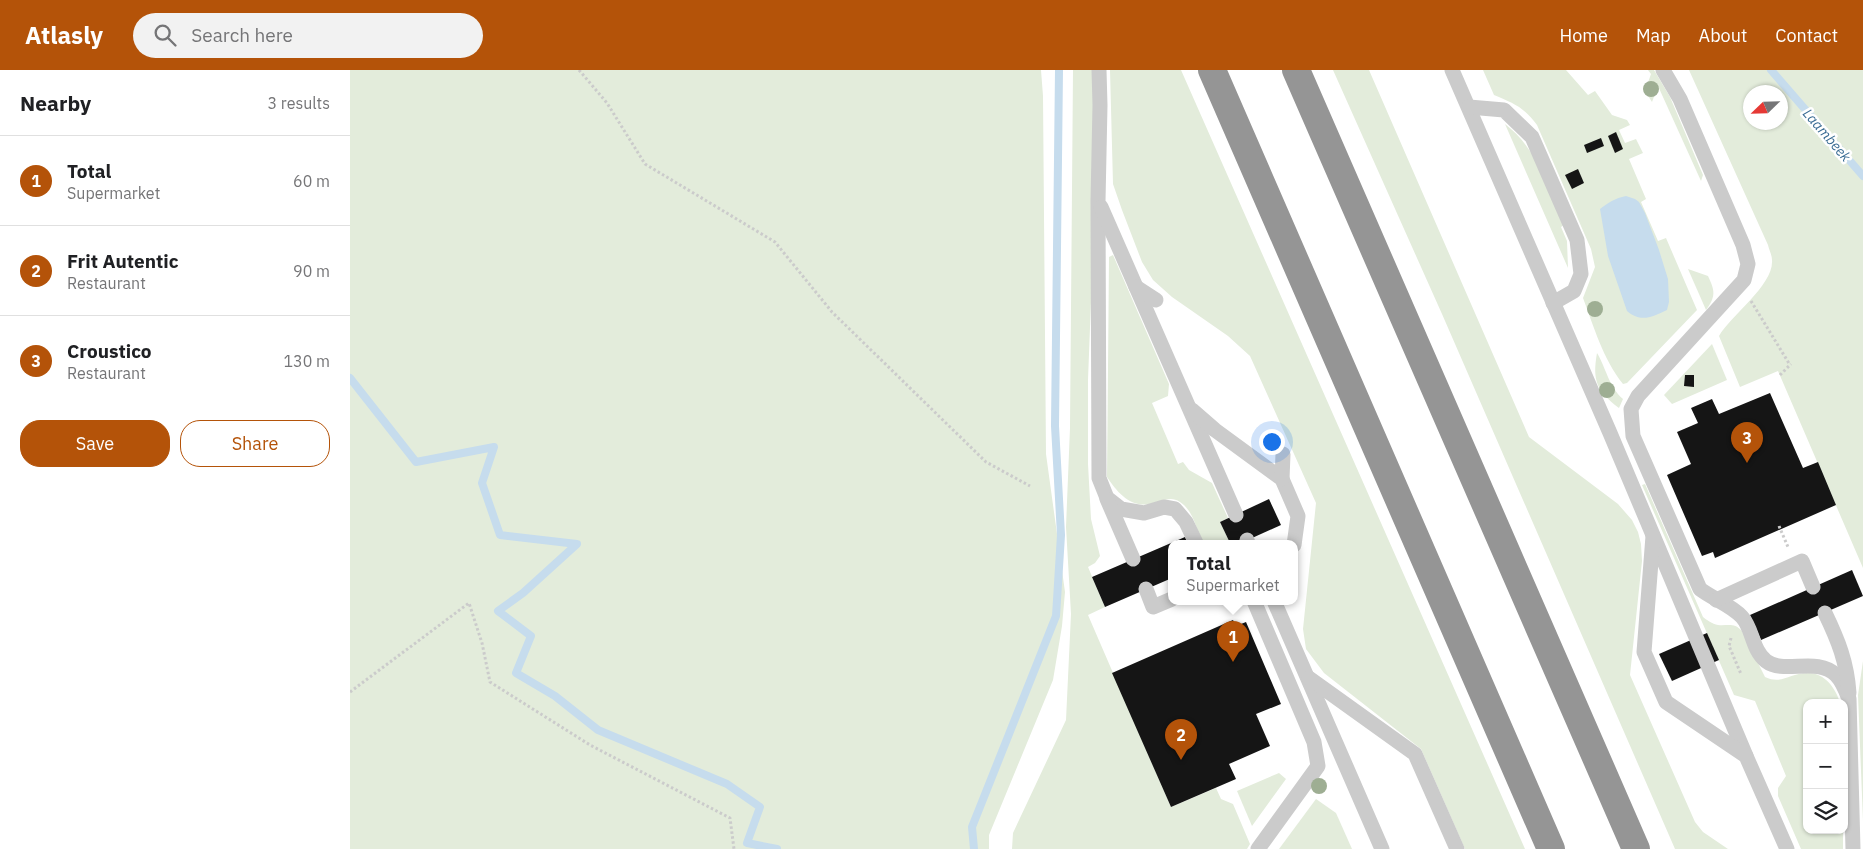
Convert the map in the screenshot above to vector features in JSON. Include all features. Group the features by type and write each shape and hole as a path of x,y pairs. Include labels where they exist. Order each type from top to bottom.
{"highway":[{"path":"1212,70 1551,849"},
{"path":"1296,70 1636,849"}],"lane":[{"path":"1099,70 1099,478 1133,559"},
{"path":"1452,70 1787,849"},
{"path":"1663,70 1680,99 1743,245 1748,264 1744,280 1638,396 1631,409 1633,436 1700,589 1727,605 1743,618 1759,653 1765,661 1774,665 1804,665 1821,668 1836,674 1849,699"},
{"path":"1469,107 1504,110 1532,137 1577,240 1581,274 1574,291 1553,303"},
{"path":"1098,201 1236,514"},
{"path":"1136,288 1156,300"},
{"path":"1189,407 1215,430 1282,479"},
{"path":"1283,454 1282,479 1298,516 1295,540"},
{"path":"1107,498 1121,509 1144,513 1164,507 1175,509 1186,522 1195,540"},
{"path":"1653,534 1644,652 1666,702 1746,756"},
{"path":"1716,600 1802,561 1813,587"},
{"path":"1146,590 1153,607 1168,601"},
{"path":"1256,605 1314,742 1318,766 1258,849"},
{"path":"1276,605 1382,849"},
{"path":"1283,622 1285,605"},
{"path":"1825,613 1848,671 1852,849"},
{"path":"1307,677 1415,754 1457,849"}],"path":[{"path":"579,70 607,103 645,164 775,242 832,312 986,462 1030,486"},
{"path":"1748,296 1790,364 1780,376"},
{"path":"350,692 468,602 482,643 490,682 590,745 730,818 734,849"},
{"path":"1730,644 1729,646 1741,674"}],"green space":[{"path":"350,70 1041,70 1043,96 1046,454 1065,592 1062,626 1053,680 989,835 989,849 350,849"},
{"path":"1073,70 1094,70 1093,249 1088,380 1088,464 1091,519 1100,556 1095,563 1088,567 1105,607 1088,615 1171,807 1216,788 1221,799 1233,804 1250,844 1247,849 1012,849 1013,833 1066,720 1071,614 1066,527 1070,428"},
{"path":"1110,70 1181,70 1525,849 1465,849 1421,749 1324,673 1306,649 1303,629 1316,503 1250,356 1228,336 1172,297 1153,280 1142,262 1113,184"},
{"path":"1333,70 1369,70 1529,437 1618,504 1632,520 1641,544 1642,561 1630,675 1695,822 1703,832 1728,849 1675,849 1442,314"},
{"path":"1483,70 1566,70 1588,95 1595,91 1612,115 1627,120 1630,125 1619,130 1625,143 1636,139 1643,153 1629,159 1646,199 1641,202 1658,241 1666,238 1697,310 1627,383 1623,384 1610,364 1583,298 1595,267 1591,249 1537,125 1518,106 1494,95"},
{"path":"1648,70 1654,70 1670,97 1703,175 1701,181 1658,86 1652,102 1645,91 1651,74"},
{"path":"1689,70 1863,70 1863,568 1778,371 1740,387 1719,336 1766,279 1771,270 1772,256"},
{"path":"1505,124 1526,145 1541,170 1564,225 1561,227 1567,241 1568,268"},
{"path":"1113,255 1169,384 1168,396 1152,403 1178,464 1183,462 1189,470 1212,483 1228,518 1220,522 1229,540 1201,540 1191,515 1180,502 1169,499 1151,504 1137,504 1125,498 1107,477 1109,257"},
{"path":"1688,269 1708,276 1713,290 1713,297 1706,310"},
{"path":"1712,344 1727,380 1672,404 1664,395"},
{"path":"1597,353 1611,383 1623,399 1619,408 1601,391 1598,385 1595,371"},
{"path":"1645,484 1703,617 1714,624 1734,625 1739,628 1765,677 1776,680 1813,673 1824,678 1836,692 1839,699 1803,699 1803,834 1843,834 1843,849 1801,849 1778,796 1778,788 1786,776 1755,701 1734,695 1642,485"},
{"path":"1863,661 1863,821 1858,695"},
{"path":"1279,773 1286,779 1252,826 1237,791"},
{"path":"1316,799 1336,813 1352,849 1279,849"}],"water":[{"path":"1626,196 1639,202 1645,213 1668,279 1669,302 1667,310 1647,318 1637,317 1627,311 1608,256 1600,209 1615,199"}],"building":[{"path":"1616,132 1623,149 1615,153 1608,136"},
{"path":"1601,138 1604,146 1587,153 1584,145"},
{"path":"1578,169 1584,183 1572,189 1565,175"},
{"path":"1685,375 1694,375 1694,387 1684,386"},
{"path":"1770,393 1803,468 1818,462 1836,505 1715,558 1713,552 1702,556 1667,475 1691,464 1677,432 1698,423 1691,408 1712,399 1719,414"},
{"path":"1269,499 1281,525 1248,540 1229,540 1220,522"},
{"path":"1168,544 1168,580 1105,607 1092,577"},
{"path":"1852,570 1863,596 1761,640 1750,615"},
{"path":"1233,620 1236,626 1246,622 1281,704 1256,714 1270,746 1229,764 1236,779 1171,807 1112,673"},
{"path":"1707,633 1719,660 1672,681 1659,654"}],"waterway":[{"path":"974,849 972,827 1056,616 1061,535 1055,426 1059,70"},
{"name":"Laambeek","path":"1771,70 1863,176"},
{"path":"350,378 416,462 494,447 482,483 500,535 577,544 523,593 498,611 531,636 516,673 555,696 598,730 727,784 760,807 747,843 777,849"}],"place":[{"name":"Croustico","path":"1747,463"},
{"name":"Total","path":"1233,662"},
{"name":"Frit Autentic","path":"1181,760"}]}
